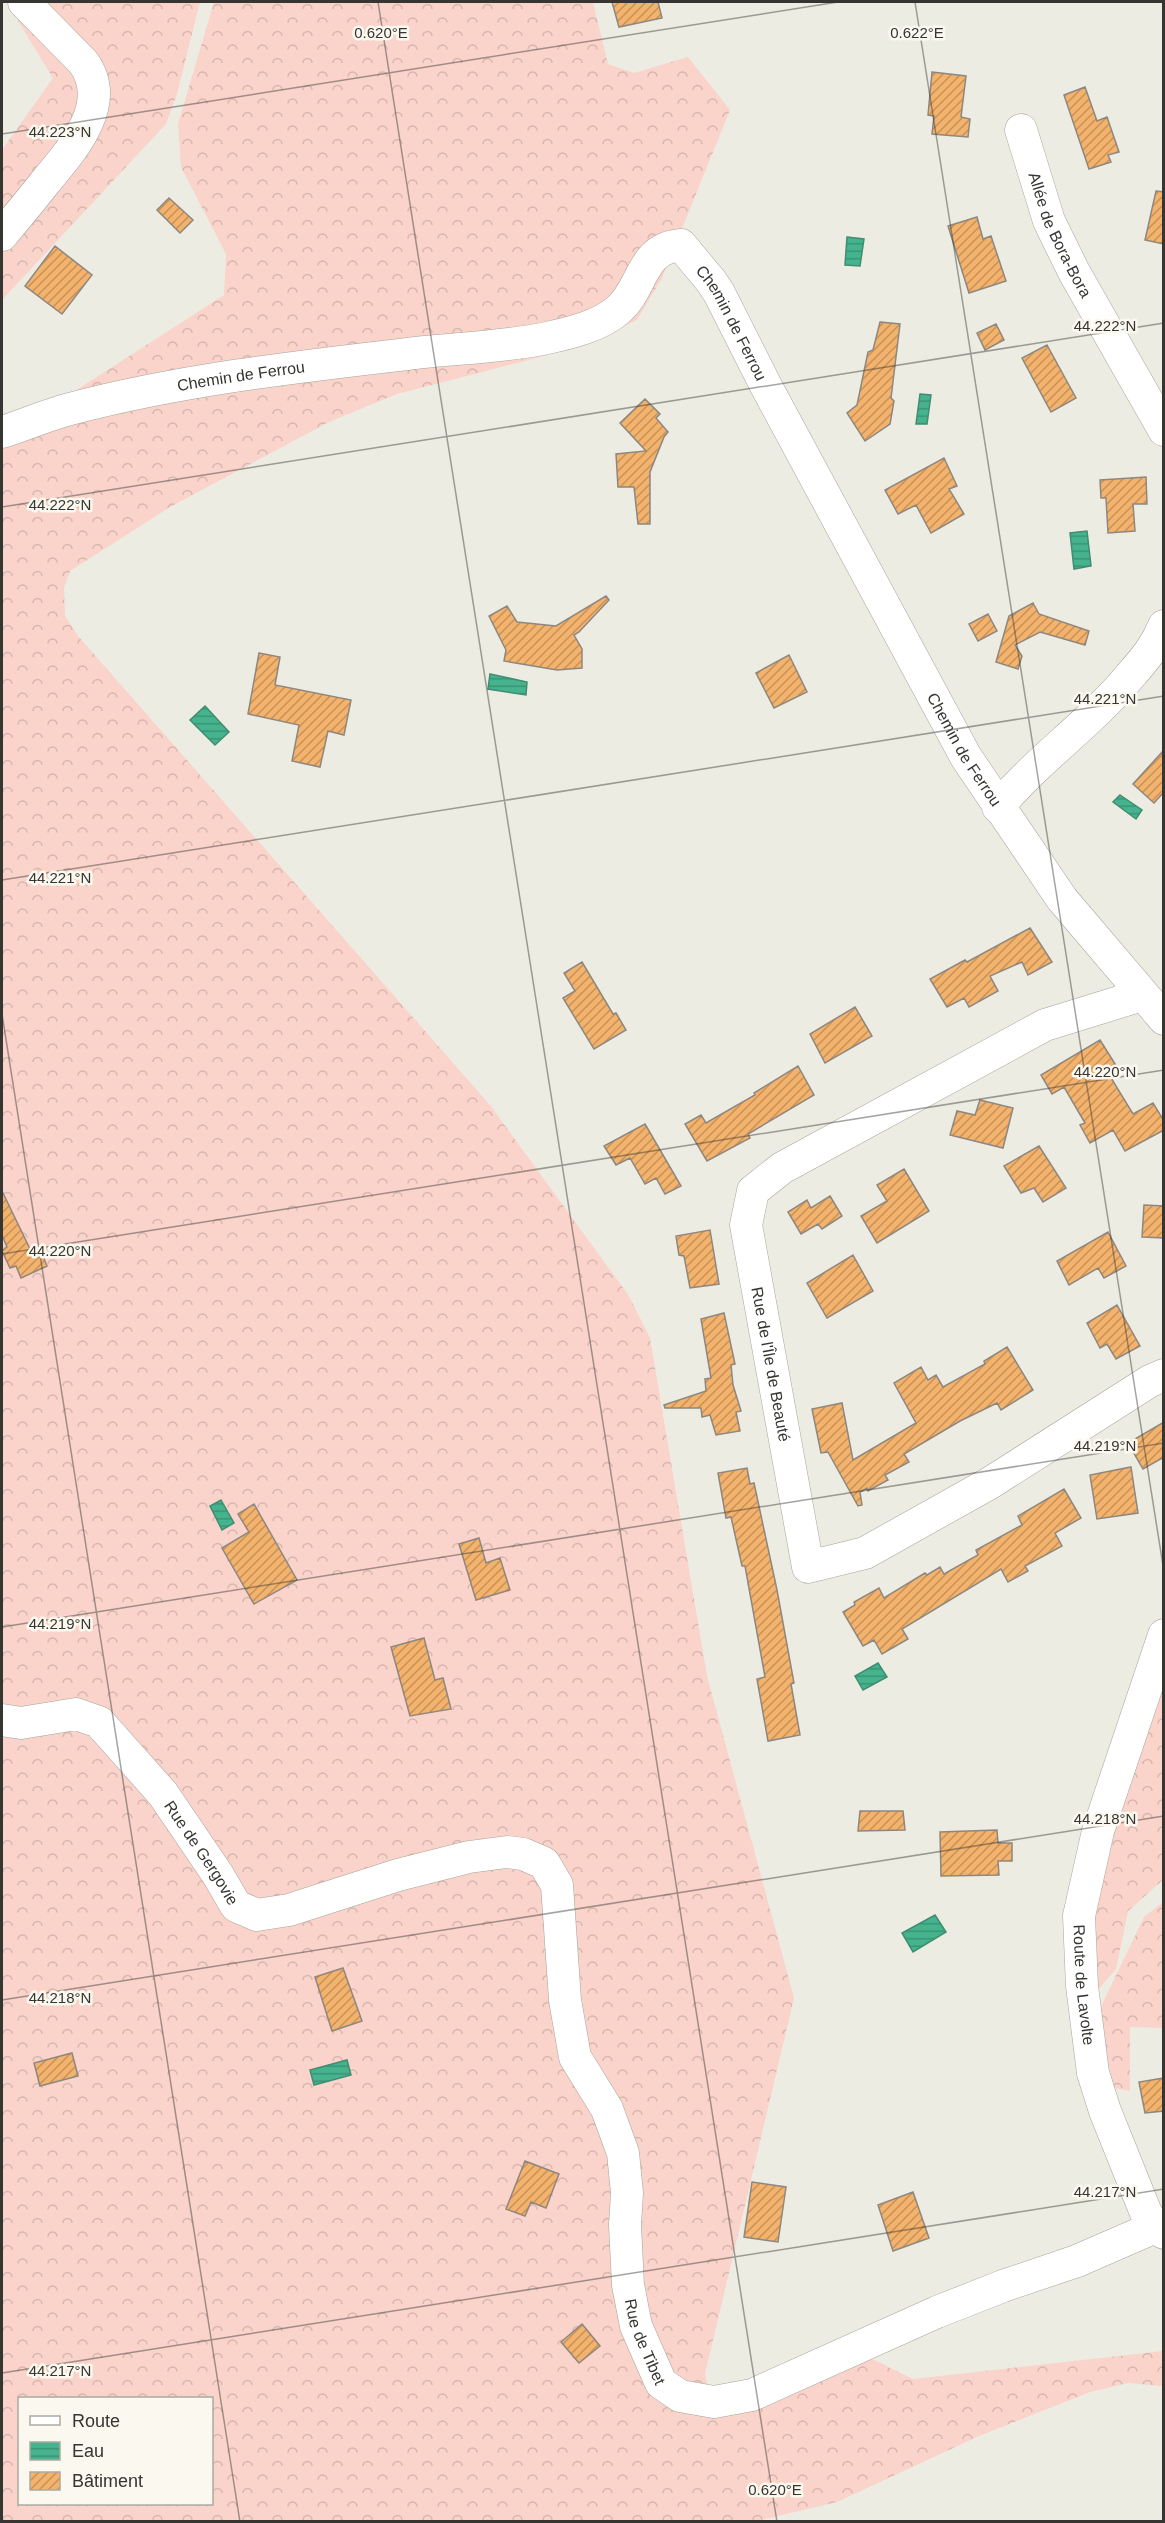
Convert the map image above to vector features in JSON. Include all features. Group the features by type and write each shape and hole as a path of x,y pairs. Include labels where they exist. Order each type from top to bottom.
{"street":[{"path":"2,235 77,144 93,106 92,73 24,2"},
{"name":"Allée de Bora-Bora","path":"1021,130 1049,222 1074,272 1164,430"},
{"name":"Chemin de Ferrou","path":"2,432 69,410 163,388 409,353 521,343 559,335 609,318 627,300 652,257 664,248 681,245 719,293 934,701 998,807 1062,899 1107,949 1164,1019"},
{"path":"998,807 1015,786 1106,704 1157,643 1164,626"},
{"name":"Rue de l'Île de Beauté","path":"1142,994 1045,1025 782,1168 753,1191 746,1225 808,1567 865,1553 990,1483 1150,1381 1164,1375"},
{"name":"Route de Lavolte","path":"1160,2230 1146,2213 1104,2111 1094,2073 1082,1986 1079,1916 1098,1831 1164,1635"},
{"name":"Rue de Gergovie","path":"2,1720 21,1723 76,1713 99,1722 164,1794 236,1906 257,1916 279,1912 427,1867 507,1852 523,1854 544,1863 557,1885"},
{"name":"Rue de Tibet","path":"557,1885 565,2000 575,2056 607,2109 623,2153 627,2193 628,2285 636,2326 655,2372 669,2390 680,2396 714,2402 752,2395 948,2307 1160,2230"}],"green space":[{"path":"32,2 200,2 177,94 166,124 2,300 2,150 53,78 18,21"},
{"path":"214,2 593,2 608,64 634,73 688,57 730,110 662,278 637,320 579,347 397,394 329,422 170,507 70,571 64,588 65,616 78,636 490,1105 629,1296 650,1338 707,1676 794,1998 705,2374 713,2410 866,2356 913,2379 1163,2351 1163,2386 1128,2383 1090,2392 979,2436 837,2502 757,2521 2,2522 2,438 224,295 226,254 181,167 178,124"},
{"path":"1163,1675 1163,1880 1128,1911 1116,1969 1096,1992 1088,1905"},
{"path":"1163,1902 1163,2028 1130,2027 1130,2091 1114,2088 1097,2015 1144,1917"}],"water":[{"path":"847,237 864,239 860,266 845,265"},
{"path":"920,394 931,395 927,424 916,424"},
{"path":"1087,531 1091,566 1074,569 1070,533"},
{"path":"490,674 527,682 526,695 488,689"},
{"path":"205,706 229,732 215,745 190,720"},
{"path":"1120,795 1142,810 1136,819 1113,802"},
{"path":"221,1500 234,1523 222,1530 210,1506"},
{"path":"878,1663 887,1677 863,1690 855,1676"},
{"path":"935,1915 946,1932 913,1952 902,1933"},
{"path":"347,2060 351,2075 314,2085 310,2070"}],"building":[{"path":"612,2 658,2 662,18 619,27"},
{"path":"932,72 966,76 961,117 970,119 968,137 932,134 934,116 928,115"},
{"path":"1085,87 1097,121 1107,117 1119,152 1108,155 1111,162 1089,169 1064,95"},
{"path":"1156,191 1164,192 1164,244 1145,240"},
{"path":"169,198 193,220 180,233 157,210"},
{"path":"977,217 983,239 991,236 1006,281 969,293 948,226"},
{"path":"55,246 92,275 62,314 25,286"},
{"path":"880,322 900,324 891,398 894,401 890,424 865,441 847,413 857,405 868,352 873,350"},
{"path":"996,324 1004,340 985,350 977,333"},
{"path":"1047,345 1076,398 1051,412 1022,358"},
{"path":"645,399 660,414 656,418 668,432 650,472 650,524 638,524 634,487 618,487 616,454 646,451 620,423"},
{"path":"944,458 957,486 949,489 964,514 931,533 916,505 898,514 885,490"},
{"path":"1146,477 1147,504 1133,504 1135,531 1108,533 1106,498 1101,498 1100,480"},
{"path":"606,596 609,600 574,635 582,649 582,668 557,670 504,661 506,650 489,616 507,606 517,622 556,626"},
{"path":"1033,603 1039,614 1089,631 1085,645 1040,632 1015,645 1022,656 1018,669 996,662 1009,616"},
{"path":"988,614 997,631 978,641 969,624"},
{"path":"259,653 280,657 275,685 351,700 344,735 328,731 320,767 292,761 299,725 248,714"},
{"path":"789,655 807,692 774,708 756,673"},
{"path":"1164,750 1164,792 1154,803 1133,784"},
{"path":"1030,928 1052,962 1028,975 1022,962 990,976 998,991 969,1007 964,998 947,1007 930,979"},
{"path":"582,962 613,1014 616,1013 626,1030 594,1049 563,998 575,991 564,973"},
{"path":"855,1007 872,1036 825,1063 810,1034"},
{"path":"1100,1040 1117,1067 1108,1073 1133,1114 1153,1103 1164,1121 1164,1130 1125,1151 1113,1130 1090,1143 1080,1125 1085,1123 1064,1087 1052,1094 1041,1075"},
{"path":"798,1066 814,1095 748,1134 750,1138 707,1161 685,1124 701,1115 706,1123 755,1095 754,1093"},
{"path":"980,1100 1013,1108 1003,1148 950,1135 957,1111 975,1115"},
{"path":"645,1124 681,1186 665,1194 656,1178 645,1184 630,1158 616,1165 604,1146"},
{"path":"1039,1146 1066,1188 1043,1202 1034,1188 1021,1193 1004,1166"},
{"path":"904,1169 929,1211 877,1243 861,1216 887,1201 877,1185"},
{"path":"2,1191 32,1253 40,1249 47,1266 21,1278 16,1266 10,1268 2,1251 7,1247 2,1235"},
{"path":"830,1196 842,1216 822,1229 818,1224 801,1234 788,1212 807,1200 811,1208"},
{"path":"1144,1205 1164,1206 1164,1238 1142,1237"},
{"path":"710,1230 719,1284 690,1288 684,1256 679,1255 676,1236"},
{"path":"1108,1232 1126,1266 1104,1278 1098,1268 1069,1285 1057,1261"},
{"path":"853,1255 873,1291 827,1318 807,1283"},
{"path":"1117,1305 1140,1346 1116,1359 1107,1344 1100,1348 1087,1323"},
{"path":"724,1313 735,1364 731,1365 733,1385 741,1411 736,1412 740,1431 716,1435 710,1415 702,1417 701,1408 665,1408 664,1405 706,1391 705,1379 711,1378 701,1319"},
{"path":"1007,1347 1033,1390 1001,1410 997,1403 960,1421 904,1454 909,1462 885,1475 888,1480 868,1491 867,1488 860,1492 862,1505 858,1506 828,1452 821,1453 812,1409 842,1403 853,1460 916,1423 894,1383 921,1367 928,1380 936,1375 943,1387 985,1364 984,1361"},
{"path":"1164,1422 1164,1457 1143,1469 1128,1443"},
{"path":"1131,1467 1138,1513 1097,1519 1090,1475"},
{"path":"747,1468 750,1484 754,1483 777,1590 794,1683 791,1684 800,1735 768,1741 757,1679 765,1677 745,1566 742,1566 731,1517 726,1518 718,1473"},
{"path":"1064,1489 1081,1518 1055,1533 1062,1546 1025,1566 1028,1571 1008,1582 1001,1569 902,1629 908,1639 882,1654 874,1640 863,1646 843,1612 855,1605 854,1602 879,1588 884,1598 925,1573 927,1575 940,1567 944,1574 978,1555 976,1550 1022,1525 1018,1516"},
{"path":"254,1504 297,1580 254,1604 222,1548 249,1532 238,1514"},
{"path":"479,1538 486,1563 500,1558 510,1590 476,1600 459,1544"},
{"path":"424,1638 435,1680 443,1678 451,1709 410,1716 391,1647"},
{"path":"860,1811 903,1811 905,1830 858,1831"},
{"path":"997,1830 998,1843 1012,1843 1012,1861 998,1861 999,1875 941,1876 940,1832"},
{"path":"343,1968 362,2021 332,2031 315,1977"},
{"path":"72,2053 78,2076 40,2086 34,2063"},
{"path":"1164,2078 1164,2111 1145,2113 1139,2082"},
{"path":"525,2161 559,2174 546,2208 531,2202 525,2216 506,2209"},
{"path":"752,2182 786,2187 778,2242 744,2237"},
{"path":"913,2192 929,2238 893,2251 878,2205"},
{"path":"582,2324 600,2346 579,2363 561,2342"}]}
